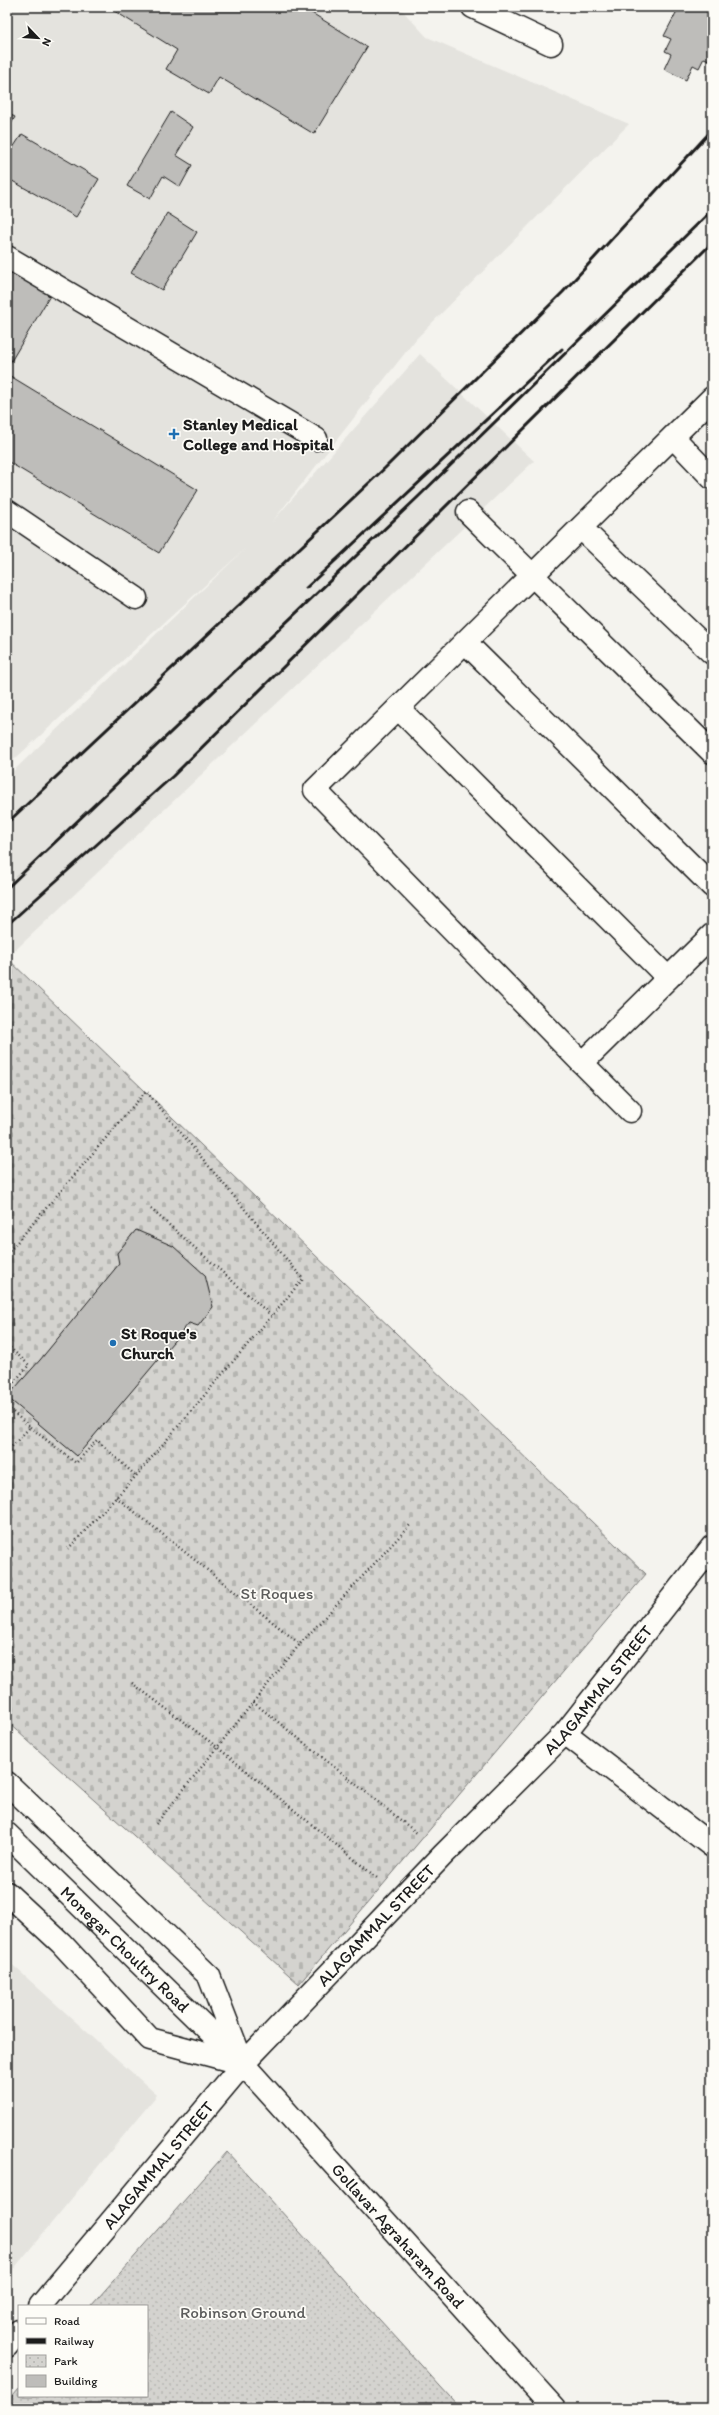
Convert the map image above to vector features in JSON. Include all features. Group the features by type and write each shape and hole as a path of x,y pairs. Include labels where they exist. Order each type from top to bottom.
{"street":[{"path":"473,7 551,44"},
{"path":"7,257 316,439"},
{"path":"630,1111 315,790 712,398"},
{"path":"673,437 712,478"},
{"path":"7,511 136,598"},
{"path":"468,512 712,752"},
{"path":"581,528 712,653"},
{"path":"465,642 712,886"},
{"path":"398,708 668,978"},
{"path":"582,1063 712,935"},
{"name":"ALAGAMMAL STREET","path":"41,2305 244,2064 402,1898 565,1733 712,1547"},
{"path":"565,1733 712,1846"},
{"path":"7,1783 209,1976 244,2064"},
{"name":"Monegar Choultry Road","path":"7,1834 244,2064"},
{"path":"7,1893 61,1943 150,2039 244,2064"},
{"name":"Gollavar Agraharam Road","path":"244,2064 554,2408"},
{"path":"7,2346 18,2333"}],"path":[{"path":"7,1254 146,1091 303,1279 136,1476 68,1549"},
{"path":"151,1209 272,1316"},
{"path":"7,1345 29,1365 7,1390"},
{"path":"7,1407 76,1463 97,1440 136,1476"},
{"path":"7,1452 30,1427"},
{"path":"116,1497 300,1644"},
{"path":"156,1824 300,1644 410,1525"},
{"path":"132,1683 217,1747 402,1898"},
{"path":"253,1702 444,1855"}],"shaded area":[{"name":"Stanley Medical College and Hospital","path":"7,7 399,7 427,37 629,124 416,339 272,522 420,354 534,461 7,958 7,777 246,548 7,766"},
{"path":"7,1960 157,2095 7,2277"}],"green space":[{"name":"St Roques","path":"7,958 646,1574 299,1984 7,1722"},
{"name":"Robinson Ground","path":"227,2152 460,2408 7,2408 7,2402 18,2389 18,2397 148,2397 148,2305 92,2305"}],"building":[{"path":"108,7 302,7 367,47 314,134 219,77 209,94 166,69 177,50"},
{"path":"679,7 712,7 712,54 709,60 704,58 699,68 693,65 686,80 664,69 671,54 665,51 671,39 664,36"},
{"path":"171,112 193,127 176,155 192,165 180,187 163,176 150,199 127,186"},
{"path":"7,113 15,117 7,131"},
{"path":"22,134 99,179 76,217 7,178 7,157"},
{"path":"167,213 197,232 162,290 131,273"},
{"path":"7,267 51,294 7,368"},
{"path":"7,374 198,490 159,553 7,461"},
{"name":"St Roque's Church","path":"136,1230 173,1246 205,1275 213,1307 198,1326 189,1323 77,1456 7,1397 40,1360 119,1264 117,1253"}],"railway":[{"path":"7,823 385,468 563,292 712,130"},
{"path":"7,888 417,498 712,210"},
{"path":"7,925 173,776 712,243"},
{"path":"306,588 562,349"}],"place":[{"name":"Stanley Medical College and Hospital","path":"174,434"},
{"name":"St Roque's Church","path":"113,1343"}]}
